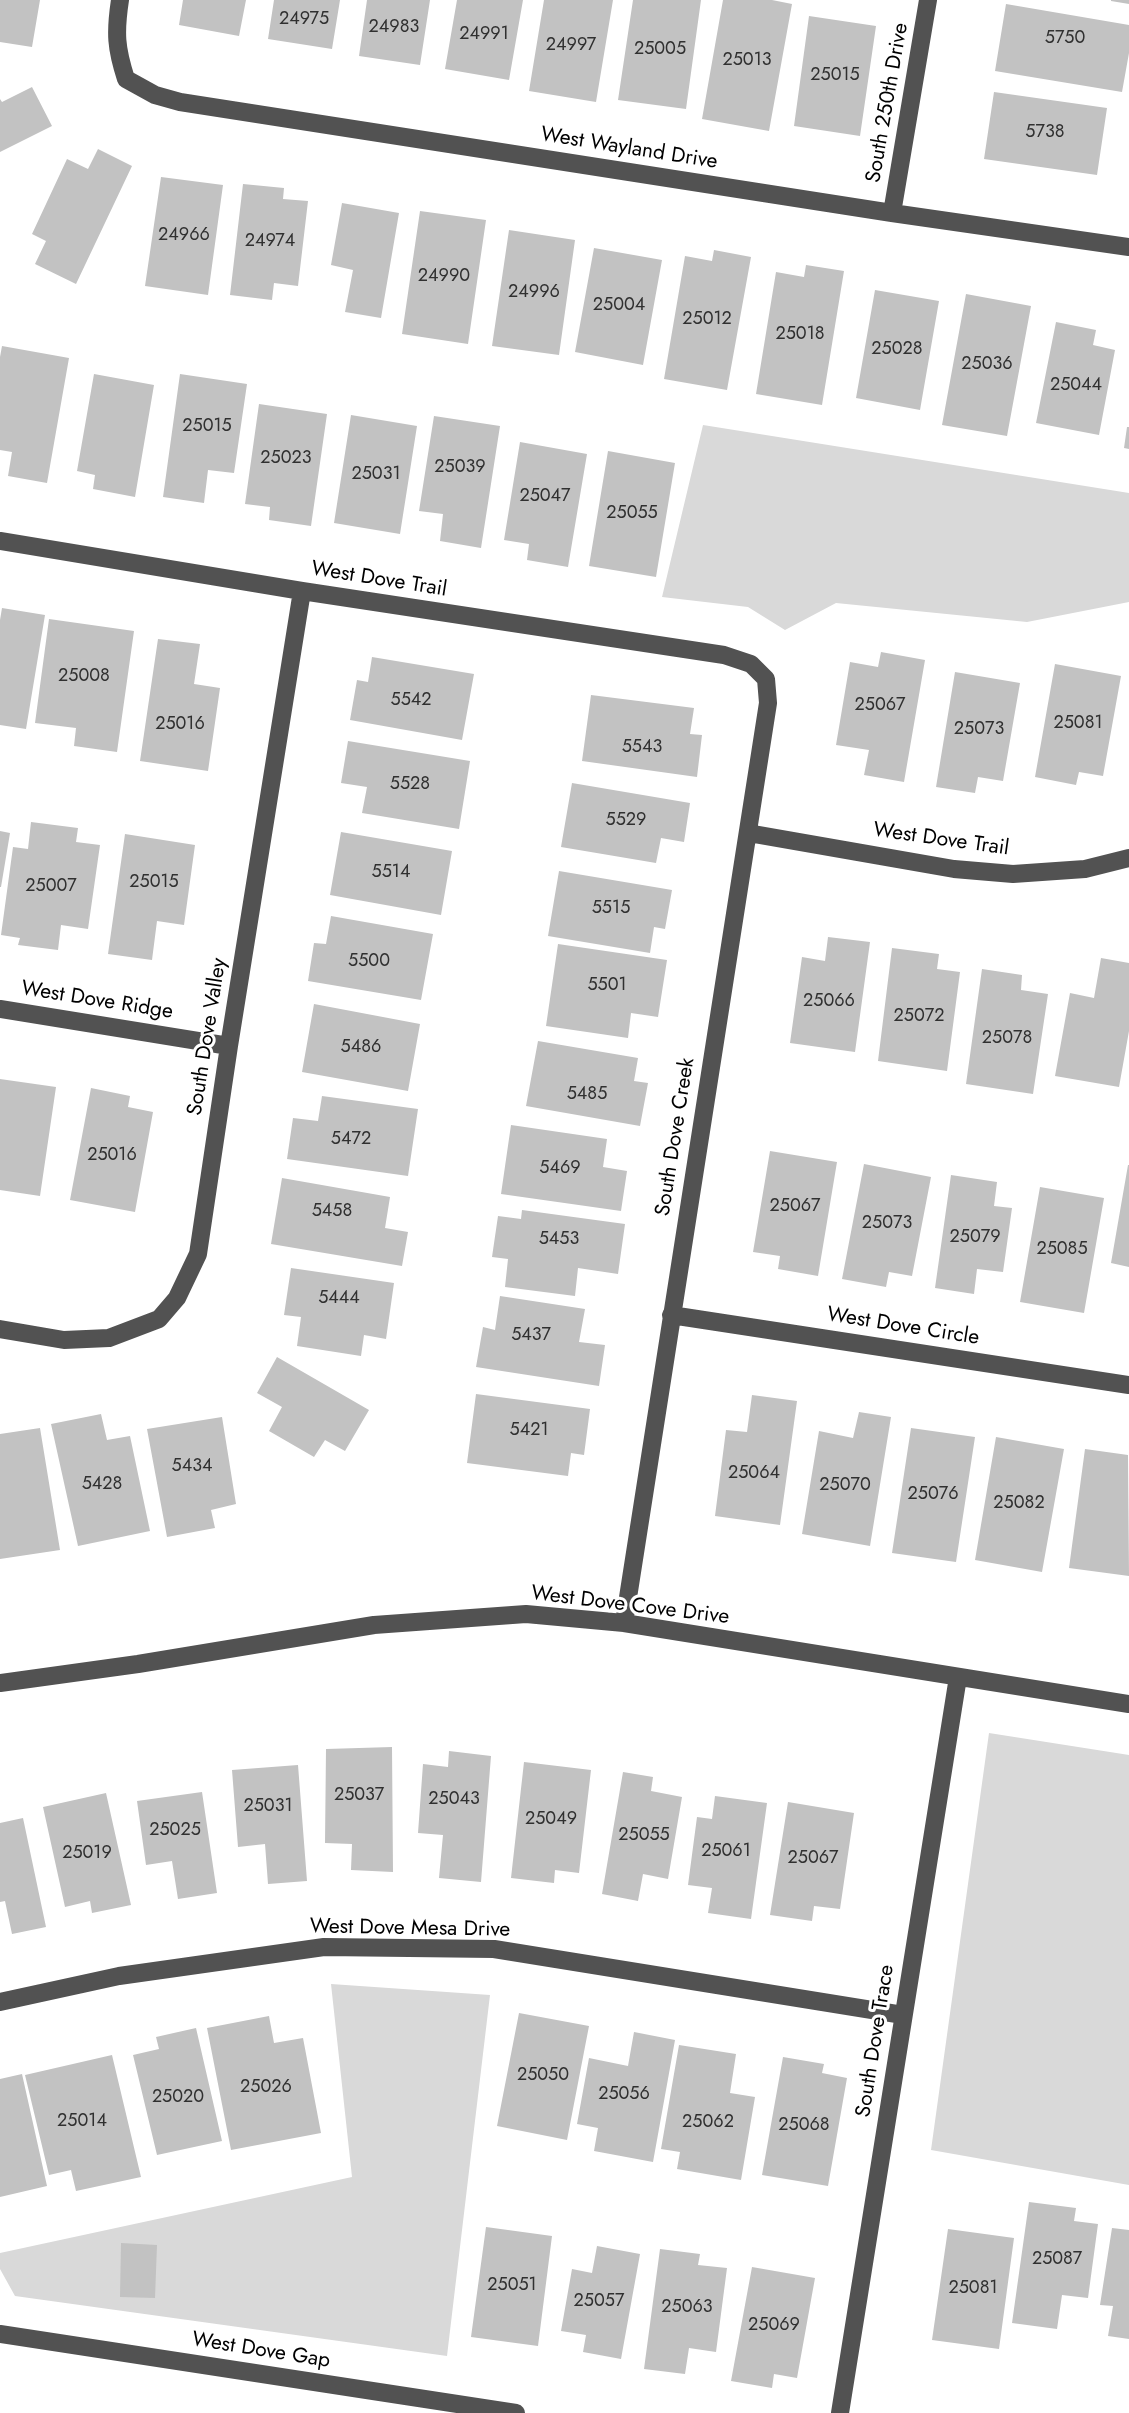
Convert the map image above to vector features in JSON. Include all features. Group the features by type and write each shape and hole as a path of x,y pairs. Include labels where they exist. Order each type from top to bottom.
{"street":[{"name":"West Wayland Drive","path":"120,0 116,26 117,52 126,79 155,95 180,102 892,213 1129,247"},
{"name":"South 250th Drive","path":"892,213 928,0"},
{"name":"West Dove Trail","path":"0,541 302,591 724,654 751,664"},
{"name":"South Dove Valley","path":"0,1329 64,1340 108,1338 159,1319 177,1298 198,1254 302,591"},
{"name":"South Dove Creek","path":"624,1623 768,703 766,680 751,664"},
{"name":"West Dove Trail","path":"748,834 954,869 1013,874 1085,869 1129,858"},
{"name":"West Dove Ridge","path":"0,1009 229,1046"},
{"name":"West Dove Circle","path":"671,1315 1129,1385"},
{"name":"West Dove Cove Drive","path":"0,1683 138,1664 374,1625 526,1614 624,1623 1129,1704"},
{"name":"South Dove Trace","path":"841,2413 958,1677"},
{"name":"West Dove Mesa Drive","path":"0,2002 120,1976 324,1947 494,1949 903,2015"},
{"name":"West Dove Gap","path":"0,2334 516,2413"}],"shaded area":[{"path":"703,425 1129,493 1129,602 1027,622 836,603 785,630 748,607 662,597"},
{"path":"989,1733 1129,1755 1129,2185 931,2150"},
{"path":"331,1984 490,1995 447,2356 15,2296 0,2269 0,2253 352,2177"}],"building":[{"path":"0,0 40,0 32,47 0,42"},
{"path":"183,0 246,0 239,36 179,25"},
{"path":"274,0 340,0 332,49 268,39"},
{"path":"367,0 430,0 420,65 359,56"},
{"path":"457,0 523,0 509,80 445,69"},
{"path":"544,0 613,0 596,102 529,91"},
{"path":"633,0 701,0 686,109 618,100"},
{"path":"723,0 772,0 792,4 769,131 702,119"},
{"path":"1129,0 1129,4 1111,1"},
{"path":"1006,4 1129,25 1129,53 1122,92 995,71"},
{"path":"809,16 876,26 860,136 794,126"},
{"path":"32,87 52,126 0,152 0,99 2,102"},
{"path":"994,92 1107,108 1097,175 984,159"},
{"path":"98,149 132,166 76,284 35,264 46,241 32,234 67,159 88,169"},
{"path":"161,177 223,185 208,295 145,286"},
{"path":"243,184 284,188 283,199 308,201 298,286 274,283 272,300 230,295"},
{"path":"342,203 399,213 381,318 345,312 353,270 331,265"},
{"path":"420,211 486,220 468,344 402,334"},
{"path":"509,230 575,240 559,355 492,346"},
{"path":"594,248 662,260 643,365 575,352"},
{"path":"714,250 751,257 727,390 664,379 685,256 712,261"},
{"path":"806,265 844,271 822,405 756,394 776,272 804,277"},
{"path":"875,290 939,301 920,410 856,398"},
{"path":"966,294 1031,306 1007,436 942,425"},
{"path":"1056,322 1096,330 1093,345 1115,350 1099,435 1036,423"},
{"path":"2,346 69,358 47,483 8,476 12,452 0,450"},
{"path":"94,374 154,385 135,497 93,489 95,475 77,471"},
{"path":"180,374 247,384 234,473 208,470 204,503 163,497"},
{"path":"259,404 327,414 311,526 269,520 270,507 245,504"},
{"path":"351,415 417,426 400,534 334,523"},
{"path":"434,416 500,426 481,548 440,541 443,514 419,511"},
{"path":"1129,427 1129,449 1124,448"},
{"path":"520,442 587,454 568,567 527,560 529,544 504,540"},
{"path":"608,451 675,463 656,577 589,566"},
{"path":"2,608 45,615 26,729 0,725"},
{"path":"49,619 134,631 117,752 74,746 76,728 35,723"},
{"path":"158,639 200,644 194,684 220,688 208,771 140,761"},
{"path":"881,652 925,660 904,782 864,775 869,750 836,745 850,662 878,667"},
{"path":"372,657 474,674 462,740 350,720 357,680 368,682"},
{"path":"1055,664 1121,676 1103,776 1079,772 1076,785 1035,777"},
{"path":"955,672 1020,683 1003,781 978,777 975,793 936,787"},
{"path":"591,695 694,708 690,734 702,735 697,777 582,761"},
{"path":"348,741 470,761 459,829 362,813 367,787 341,783"},
{"path":"572,783 690,803 684,842 661,838 656,863 561,847"},
{"path":"31,822 78,828 76,842 100,845 88,929 61,925 58,950 18,945 20,938 1,935 13,847 28,849"},
{"path":"0,831 10,833 1,887 0,887"},
{"path":"341,832 452,851 441,915 330,895"},
{"path":"125,834 195,845 184,925 157,921 152,960 108,954"},
{"path":"559,871 672,890 665,929 654,927 650,953 548,936"},
{"path":"331,916 433,934 421,1000 308,981 314,943 326,944"},
{"path":"828,937 870,942 855,1052 790,1043 802,957 825,961"},
{"path":"558,944 667,960 658,1017 631,1013 628,1038 546,1026"},
{"path":"892,948 939,954 937,969 960,972 947,1071 878,1061"},
{"path":"1101,958 1129,963 1129,1031 1119,1087 1055,1076 1070,993 1094,998"},
{"path":"982,969 1022,975 1021,990 1048,994 1033,1094 966,1084"},
{"path":"314,1004 420,1024 408,1091 302,1072"},
{"path":"538,1041 638,1058 634,1081 648,1083 640,1126 526,1106"},
{"path":"0,1079 56,1087 40,1196 0,1190"},
{"path":"91,1088 130,1096 128,1107 153,1112 135,1212 70,1200"},
{"path":"322,1096 418,1109 408,1176 287,1159 293,1118 318,1121"},
{"path":"511,1125 607,1139 603,1167 627,1171 621,1211 501,1194"},
{"path":"770,1151 837,1162 818,1276 778,1269 780,1256 753,1252"},
{"path":"864,1164 931,1177 912,1276 889,1272 886,1287 842,1279"},
{"path":"1129,1165 1129,1267 1111,1263"},
{"path":"951,1175 997,1182 994,1206 1012,1208 1003,1272 977,1269 974,1294 935,1288"},
{"path":"282,1178 390,1197 385,1228 408,1232 402,1266 271,1244"},
{"path":"1040,1187 1104,1198 1084,1313 1020,1302"},
{"path":"522,1210 625,1224 618,1274 578,1268 575,1296 505,1287 508,1259 492,1257 498,1216 521,1219"},
{"path":"291,1268 394,1283 386,1339 364,1335 361,1356 297,1346 301,1317 284,1315"},
{"path":"500,1296 585,1309 579,1342 605,1345 599,1386 476,1367 483,1327 495,1330"},
{"path":"277,1357 369,1410 345,1451 325,1440 314,1457 269,1431 282,1407 257,1393"},
{"path":"476,1394 590,1409 584,1455 571,1453 568,1476 467,1463"},
{"path":"752,1395 797,1401 780,1525 715,1516 726,1430 747,1432"},
{"path":"859,1412 891,1417 870,1546 802,1534 819,1431 853,1438"},
{"path":"101,1414 107,1440 130,1436 150,1531 78,1546 51,1424"},
{"path":"222,1417 236,1504 211,1510 215,1528 167,1537 147,1429"},
{"path":"40,1428 60,1550 0,1559 0,1434"},
{"path":"911,1428 975,1437 956,1562 892,1553"},
{"path":"996,1437 1064,1449 1042,1572 975,1560"},
{"path":"1085,1449 1128,1455 1129,1576 1069,1568"},
{"path":"392,1747 393,1872 351,1870 352,1844 325,1843 326,1749"},
{"path":"449,1751 491,1756 481,1882 439,1878 443,1835 418,1833 423,1764 448,1767"},
{"path":"524,1762 591,1770 579,1873 555,1870 554,1883 511,1878"},
{"path":"298,1765 307,1881 268,1884 265,1844 238,1847 232,1770"},
{"path":"623,1772 653,1777 651,1791 682,1797 668,1879 643,1874 638,1901 602,1894"},
{"path":"202,1792 217,1893 178,1899 172,1861 146,1865 137,1801"},
{"path":"106,1793 131,1905 92,1913 90,1901 65,1907 43,1807"},
{"path":"715,1796 767,1803 751,1919 708,1913 712,1888 688,1885 697,1817 712,1819"},
{"path":"788,1802 854,1813 840,1909 814,1906 812,1921 770,1915"},
{"path":"23,1818 46,1927 12,1934 5,1901 0,1902 0,1823"},
{"path":"519,2013 589,2026 567,2140 497,2126"},
{"path":"269,2016 274,2043 303,2038 321,2133 231,2150 207,2028"},
{"path":"196,2028 222,2141 157,2155 133,2055 159,2049 156,2037"},
{"path":"634,2032 675,2040 653,2162 594,2151 598,2128 577,2124 589,2058 628,2066"},
{"path":"679,2045 736,2054 730,2093 755,2097 741,2180 677,2169 680,2152 661,2149"},
{"path":"112,2055 141,2177 76,2191 71,2170 49,2175 25,2075"},
{"path":"783,2057 824,2064 822,2073 847,2078 828,2186 762,2175"},
{"path":"22,2074 47,2186 0,2197 0,2079"},
{"path":"1029,2202 1076,2208 1074,2221 1098,2224 1088,2298 1062,2295 1057,2329 1012,2323"},
{"path":"486,2227 552,2236 538,2346 471,2337"},
{"path":"1112,2228 1129,2230 1129,2339 1108,2336 1113,2306 1100,2305"},
{"path":"948,2229 1014,2238 999,2349 932,2340"},
{"path":"121,2243 157,2245 155,2298 120,2297"},
{"path":"597,2246 640,2254 621,2359 583,2352 586,2335 561,2331 572,2269 592,2273"},
{"path":"660,2249 700,2254 698,2265 727,2268 716,2352 689,2348 685,2374 644,2369"},
{"path":"752,2267 815,2278 797,2378 774,2374 772,2388 731,2381"}]}
